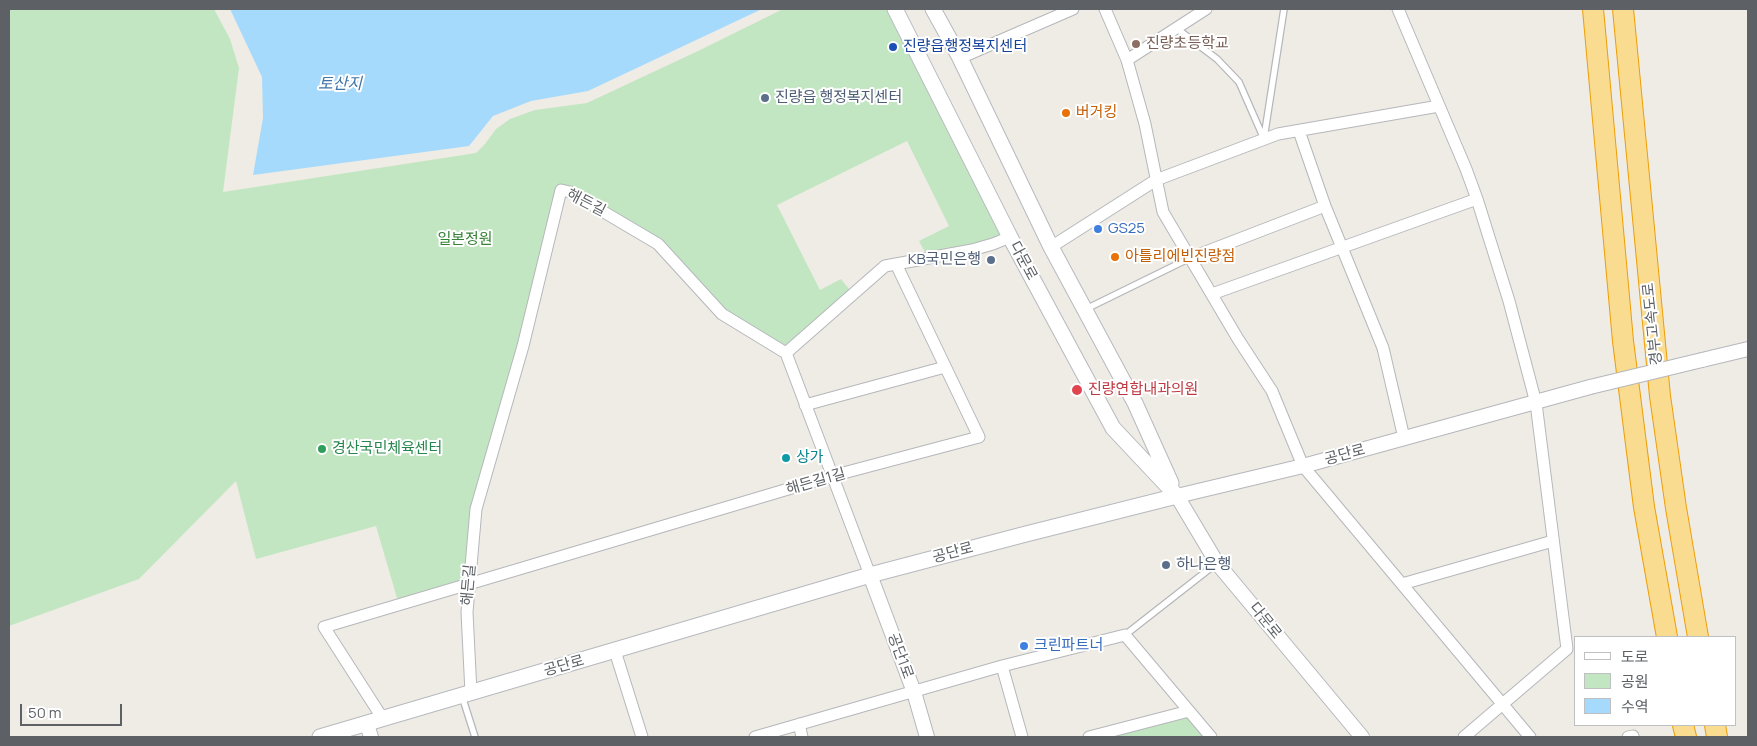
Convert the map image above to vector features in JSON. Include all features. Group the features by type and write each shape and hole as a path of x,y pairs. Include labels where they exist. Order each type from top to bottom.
{"highway":[{"name":"경부고속도로","path":"1593,9 1624,351 1644,507 1667,636"},
{"name":"경부고속도로","path":"1623,9 1660,396 1676,508 1698,636"}],"main road":[{"name":"다문로","path":"895,9 1010,237 1113,428 1177,496"},
{"name":"다문로","path":"933,9 960,58 1051,247 1135,403 1177,496"},
{"name":"공단로","path":"320,737 369,730 383,719 870,575 1177,496"}],"street":[{"path":"960,58 1073,9"},
{"path":"1105,9 1127,60 1146,124 1163,212 1272,391 1303,466 1530,737"},
{"path":"1127,60 1206,9"},
{"path":"1398,9 1477,199 1509,301 1536,403 1567,649 1464,737"},
{"path":"1051,247 1156,180 1278,134 1439,106"},
{"path":"1299,131 1325,206 1383,348 1404,438"},
{"name":"해든길","path":"466,694 467,612 476,509 523,346 561,190 570,192 658,244 722,314 786,353"},
{"path":"1212,294 1477,199"},
{"path":"1190,258 1325,206"},
{"path":"870,575 786,353 885,266 972,250 1010,237"},
{"name":"해든길1길","path":"383,719 324,627 832,476 979,437 896,264"},
{"name":"공단로","path":"1177,496 1303,466 1590,387 1748,349"},
{"path":"805,405 945,367"},
{"name":"다문로","path":"1177,496 1217,563 1362,737"},
{"path":"1402,584 1553,541"},
{"name":"공단1로","path":"870,575 914,692 926,737"},
{"path":"755,737 1002,666 1125,635 1211,737"},
{"path":"615,651 642,737"},
{"path":"1002,666 1022,737"},
{"path":"1089,737 1189,710"},
{"path":"799,724 802,737"}],"lane":[{"path":"1264,140 1284,9"},
{"path":"1176,28 1217,59 1239,82 1264,140"},
{"path":"1084,310 1190,258"},
{"path":"1125,635 1217,563"},
{"path":"466,694 474,737"}],"green space":[{"name":"일본정원","path":"9,9 214,9 230,39 239,68 223,192 476,153 496,129 510,119 535,110 587,103 783,9 895,9 1010,237 928,258 919,241 949,226 907,141 777,205 820,290 841,279 853,294 786,353 722,314 658,244 561,190 476,509 469,585 399,605 376,526 256,559 236,481 139,579 9,626"},
{"path":"1189,711 1211,737 1092,737"}],"water":[{"name":"토산지","path":"230,9 762,9 588,91 531,101 493,116 469,146 253,175 263,118 262,77"}],"place":[{"name":"진량초등학교","path":"1136,44"},
{"name":"진량읍행정복지센터","path":"893,47"},
{"name":"진량읍 행정복지센터","path":"765,98"},
{"name":"버거킹","path":"1066,113"},
{"name":"GS25","path":"1098,229"},
{"name":"아틀리에빈진량점","path":"1115,257"},
{"name":"KB국민은행","path":"991,260"},
{"name":"진량연합내과의원","path":"1077,390"},
{"name":"경산국민체육센터","path":"322,449"},
{"name":"상가","path":"786,458"},
{"name":"하나은행","path":"1166,565"},
{"name":"크린파트너","path":"1024,646"}]}
